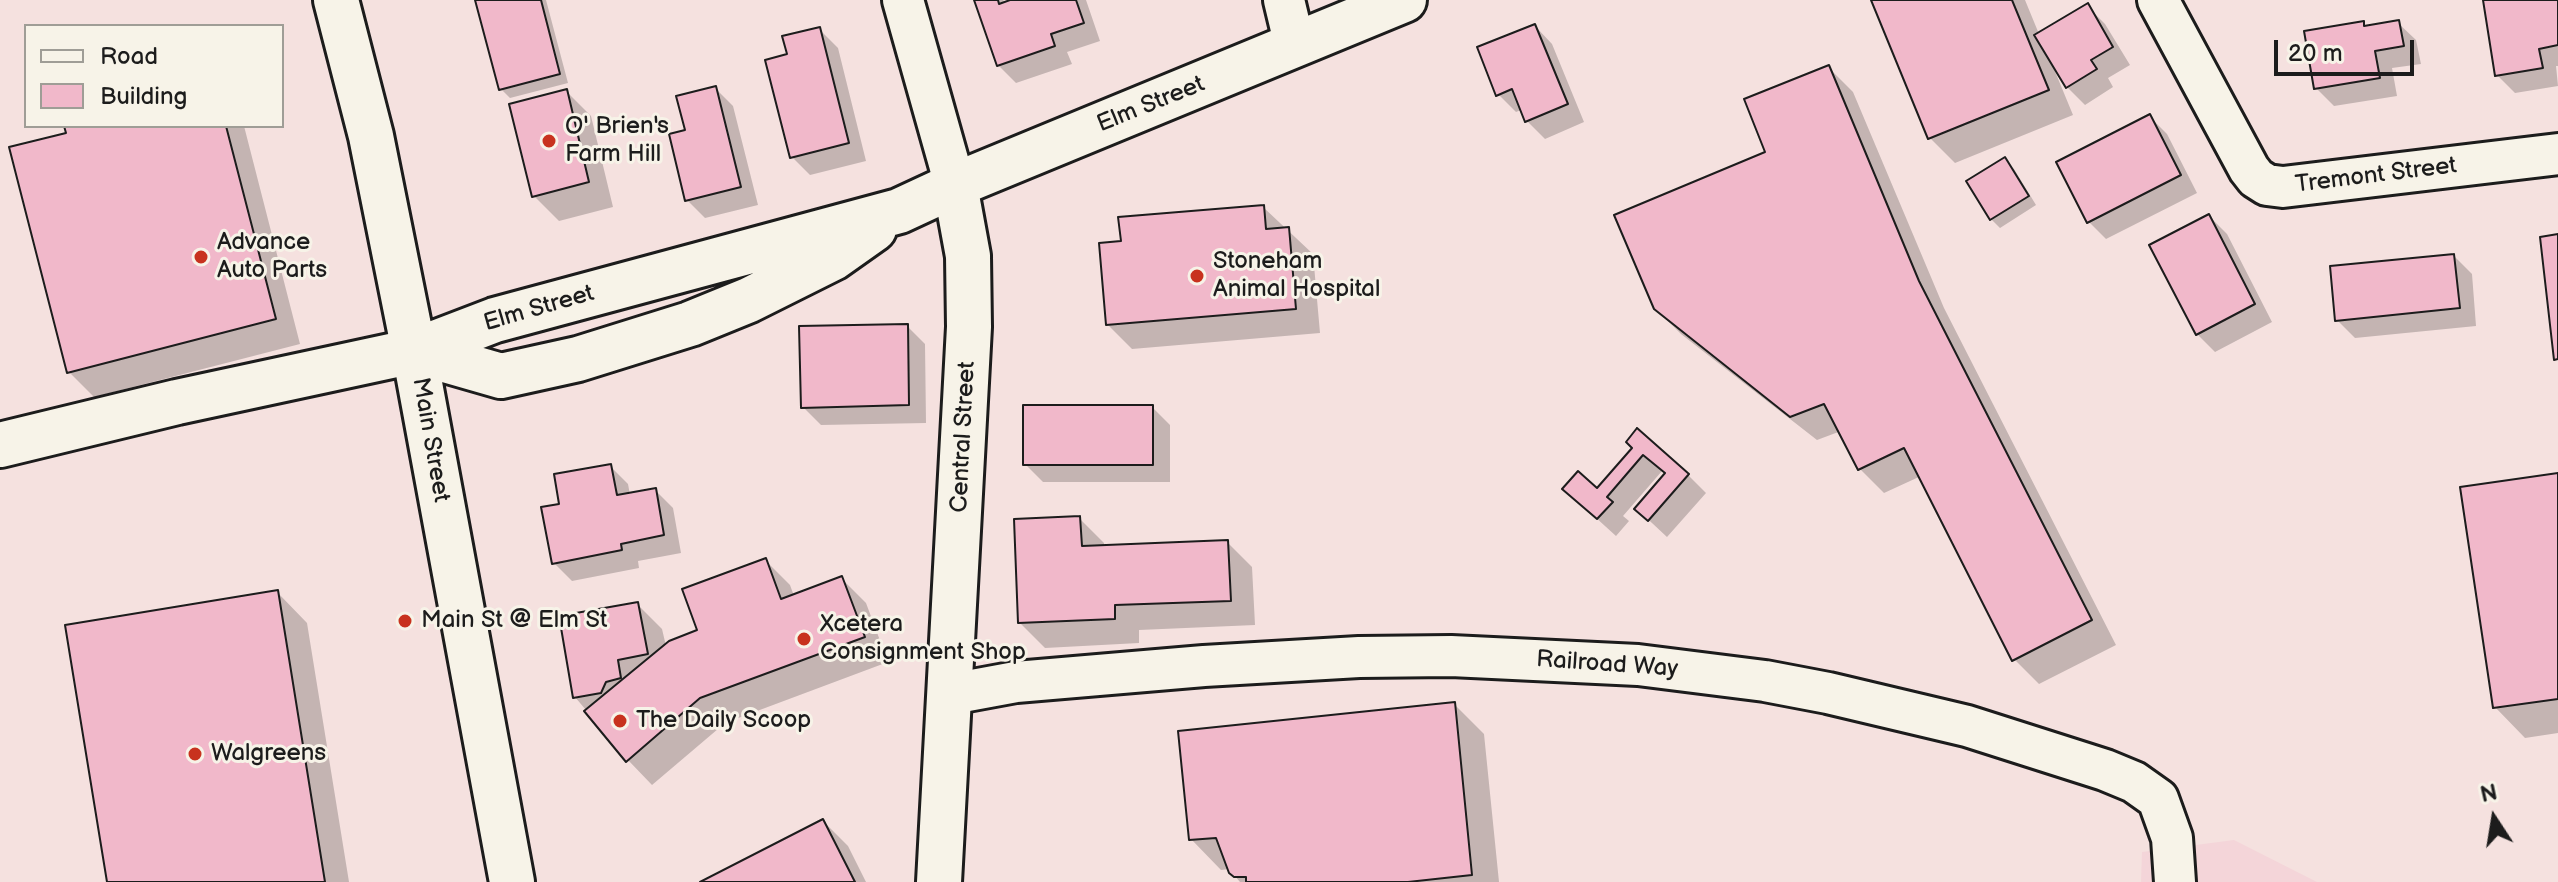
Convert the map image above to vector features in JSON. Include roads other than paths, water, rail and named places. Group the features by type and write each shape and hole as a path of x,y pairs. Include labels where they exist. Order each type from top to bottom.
{"main road":[{"name":"Main Street","path":"336,0 371,136 414,351 512,882"},
{"name":"Elm Street","path":"0,445 177,402 414,351 495,320 899,211 955,185 1404,0"},
{"name":"Central Street","path":"939,882 969,327 968,256 955,185"},
{"name":"Elm Street","path":"414,351 501,376 578,359 690,324 763,293 833,258 899,211"}],"street":[{"name":"Central Street","path":"903,0 955,185"},
{"path":"1284,0 1295,46"},
{"name":"Tremont Street","path":"2158,0 2249,169 2267,185 2283,187 2558,154"},
{"name":"Railroad Way","path":"951,694 1016,682 1204,666 1420,656 1638,665 1765,681 1967,726 2134,782 2158,799 2172,838 2175,882"}],"place":[{"name":"O' Brien's Farm Hill","path":"549,141"},
{"name":"Advance Auto Parts","path":"201,257"},
{"name":"Stoneham Animal Hospital","path":"1197,276"},
{"name":"Main St @ Elm St","path":"405,621"},
{"name":"Xcetera Consignment Shop","path":"804,639"},
{"name":"The Daily Scoop","path":"620,721"},
{"name":"Walgreens","path":"195,754"}]}
